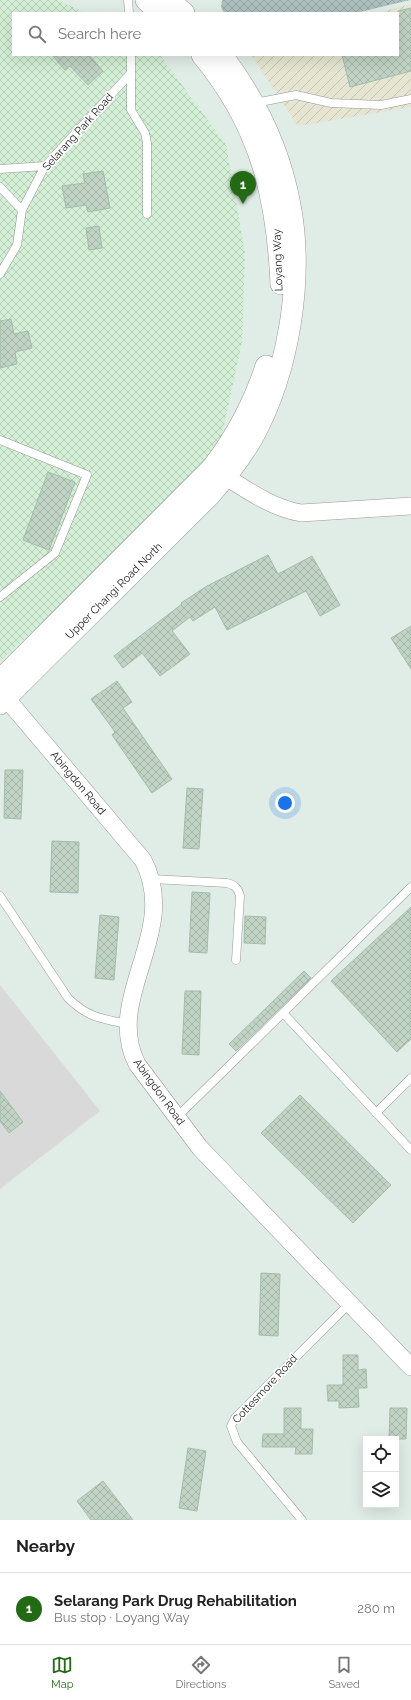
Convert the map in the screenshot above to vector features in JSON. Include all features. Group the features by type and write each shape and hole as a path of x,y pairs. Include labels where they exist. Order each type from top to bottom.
{"street":[{"path":"146,0 160,12"},
{"path":"169,0 183,12"},
{"name":"Loyang Way","path":"203,56 228,88 241,112 260,156 270,186 275,211 281,285 272,347 263,377 231,443 219,472"},
{"name":"Loyang Way","path":"223,56 240,79 254,103 275,151 290,205 294,245 295,278 291,314 277,378 264,413 242,455"},
{"name":"Upper Changi Road North","path":"2,687 210,495 219,472 242,455"},
{"path":"219,472 271,504 286,510 301,513 411,506"},
{"name":"Abingdon Road","path":"2,687 143,860 152,879 155,902 153,922 130,1006 128,1024 130,1050 137,1064 200,1148 411,1367"}],"lane":[{"path":"128,0 129,12"},
{"path":"131,56 131,110 145,133 147,143 147,214"},
{"name":"Selarang Park Road","path":"0,274 17,245 22,210 45,166 131,73"},
{"path":"254,103 296,95 331,103 381,105 411,99"},
{"path":"0,169 45,166"},
{"path":"0,187 22,210"},
{"path":"0,440 87,475 55,553 0,597"},
{"path":"152,879 228,882 235,885 239,890 240,896 236,960"},
{"path":"176,1117 411,887"},
{"path":"0,896 68,998 80,1010 100,1019 128,1024"},
{"path":"283,1012 411,1150"},
{"path":"376,1113 411,1078"},
{"name":"Cottesmore Road","path":"302,1520 237,1442 231,1426 235,1418 350,1303"}],"shaded area":[{"path":"0,0 57,0 84,12 12,12 12,56 161,56 226,145 245,253 242,342 217,457 0,662"},
{"path":"222,0 410,0 360,12 224,12 221,7"},
{"path":"411,4 411,107 298,126 252,56 399,56 399,12 381,12"},
{"path":"0,985 100,1111 0,1189"}],"building":[{"path":"411,8 411,71 350,87 342,56 399,56 398,11"},
{"path":"53,56 90,56 103,71 88,85 70,66 65,70"},
{"path":"103,171 110,208 88,212 86,205 66,208 62,186 85,183 83,174"},
{"path":"99,226 102,248 89,250 86,228"},
{"path":"11,319 14,334 28,331 32,348 15,352 17,364 0,368 0,321"},
{"path":"48,472 75,482 49,550 23,540"},
{"path":"268,555 278,574 312,556 340,605 320,616 306,591 227,630 215,607 193,621 190,617 172,631 190,654 160,676 142,653 123,668 114,656 182,604 181,603 207,586"},
{"path":"411,626 411,669 391,638"},
{"path":"117,681 132,702 123,708 172,779 152,793 112,735 115,732 91,699"},
{"path":"5,770 23,770 21,819 4,818"},
{"path":"187,788 203,789 199,849 183,848"},
{"path":"52,841 79,842 78,893 50,892"},
{"path":"192,892 210,893 207,953 189,952"},
{"path":"411,907 411,1039 397,1052 331,981"},
{"path":"100,915 119,917 114,980 95,978"},
{"path":"245,916 266,917 265,944 244,943"},
{"path":"304,971 311,978 236,1051 229,1044"},
{"path":"185,991 201,991 199,1055 182,1054"},
{"path":"0,1091 23,1122 9,1133 0,1121"},
{"path":"300,1095 391,1185 353,1223 261,1133"},
{"path":"261,1273 280,1274 278,1336 259,1335"},
{"path":"343,1355 358,1355 358,1370 366,1369 367,1388 358,1388 359,1407 339,1408 339,1401 328,1401 327,1385 343,1385"},
{"path":"284,1408 301,1408 301,1429 313,1429 312,1454 295,1454 296,1447 262,1447 263,1434 284,1434"},
{"path":"390,1408 407,1408 406,1439 399,1439 399,1436 389,1436"},
{"path":"188,1448 206,1451 197,1511 179,1508"},
{"path":"103,1481 133,1520 91,1520 77,1501"}],"place":[{"name":"Selarang Park Drug Rehabilitation","path":"243,204"}]}
